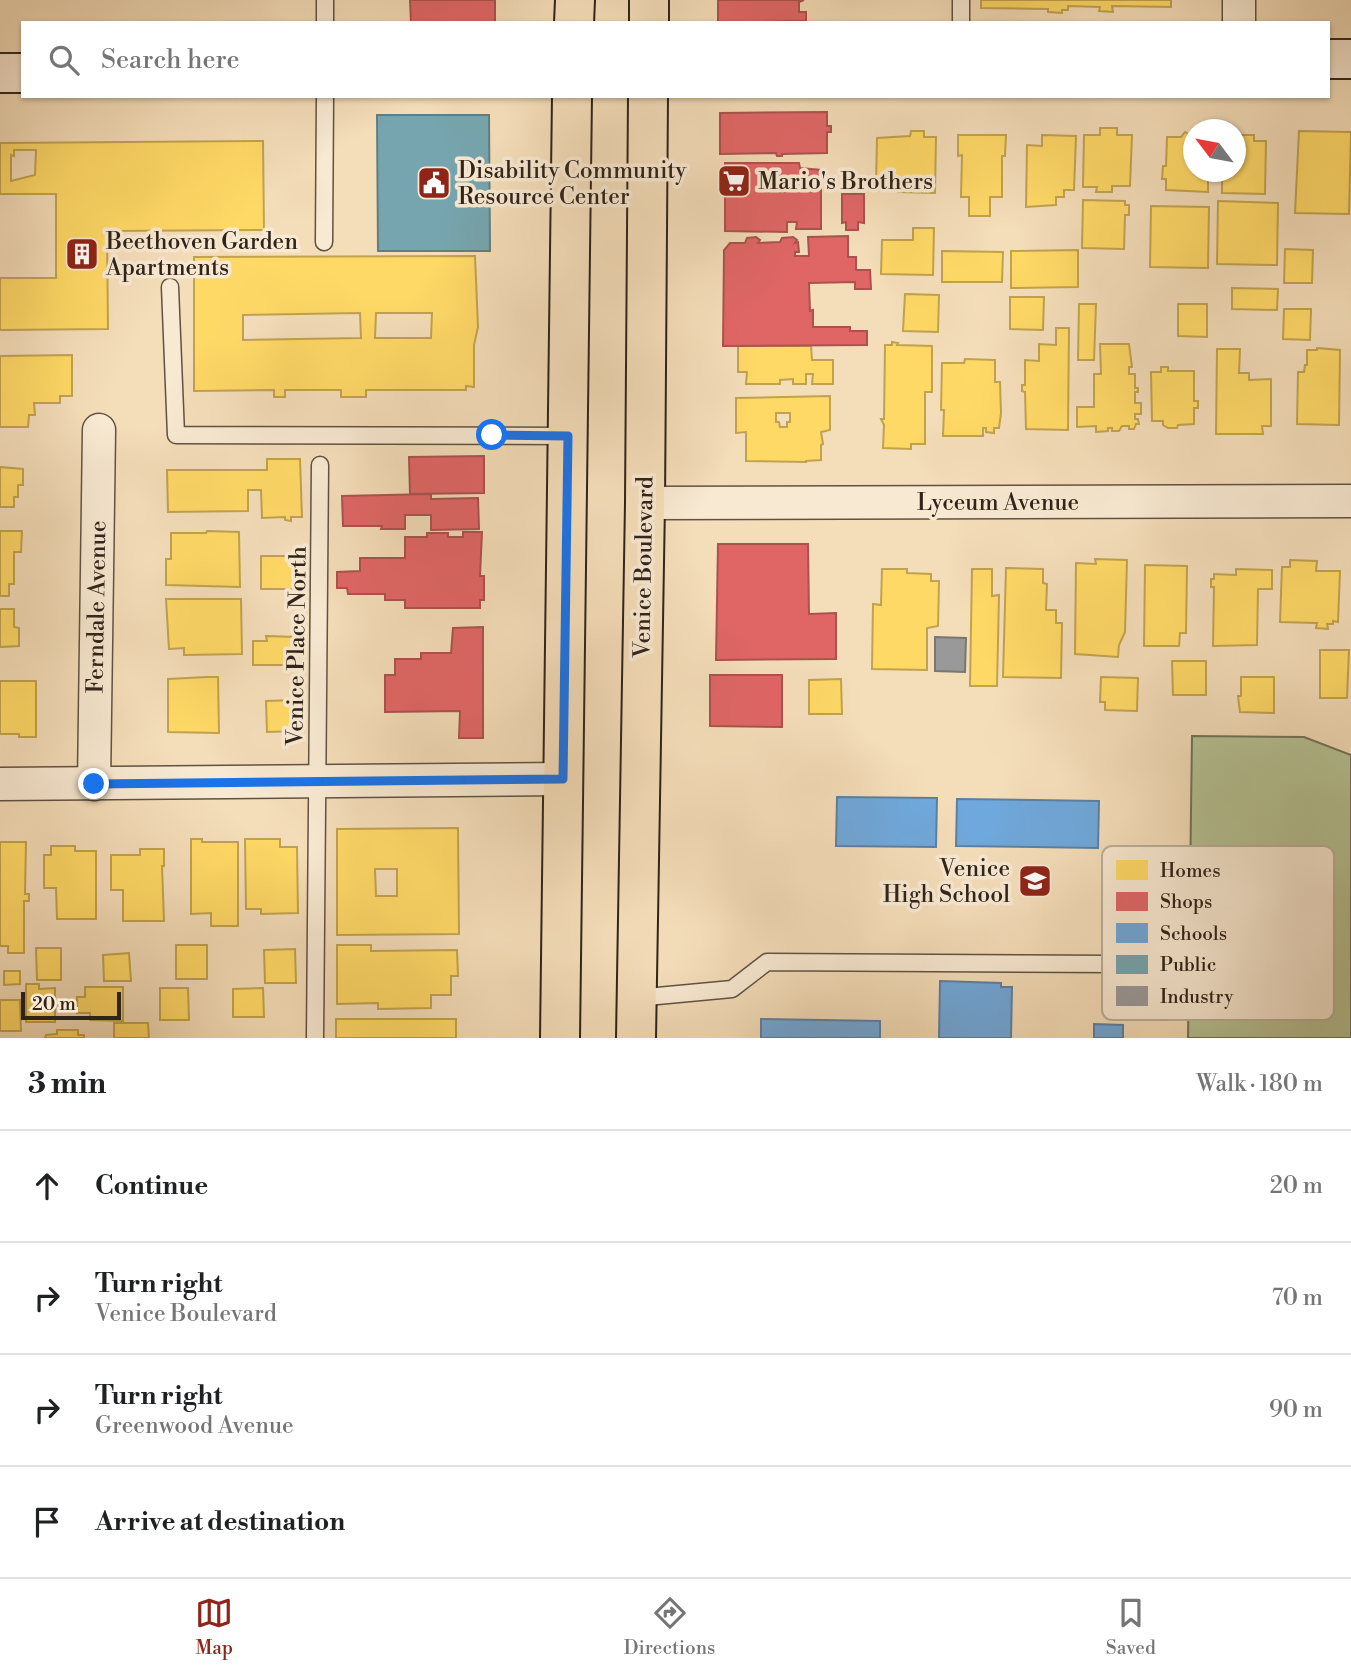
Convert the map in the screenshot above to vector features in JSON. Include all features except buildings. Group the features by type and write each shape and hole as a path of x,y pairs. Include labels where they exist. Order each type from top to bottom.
{"main road":[{"path":"574,21 575,0"},
{"path":"649,0 649,21"},
{"path":"560,1038 572,98"},
{"name":"Venice Boulevard","path":"636,1038 645,503 648,98"}],"street":[{"path":"1239,21 1240,0"},
{"path":"1330,59 1351,58"},
{"path":"0,73 21,73"},
{"name":"Ferndale Avenue","path":"94,784 99,430"},
{"name":"Lyceum Avenue","path":"645,503 1351,500"},
{"path":"0,784 563,779"}],"lane":[{"path":"325,0 325,21"},
{"path":"961,0 961,21"},
{"path":"324,242 326,98"},
{"path":"170,287 176,435 568,436"},
{"name":"Venice Place North","path":"315,1038 320,465"},
{"path":"636,998 732,989 767,962 1102,964"}],"green space":[{"path":"1192,736 1304,737 1351,755 1351,1038 1188,1038 1188,1020 1334,1020 1334,846 1191,846"}],"place":[{"name":"Mario's Brothers","path":"734,181"},
{"name":"Disability Community Resource Center","path":"434,183"},
{"name":"Beethoven Garden Apartments","path":"82,254"},
{"name":"Venice High School","path":"1035,881"}],"route":[{"path":"94,784 563,779 568,436 492,435"}]}
